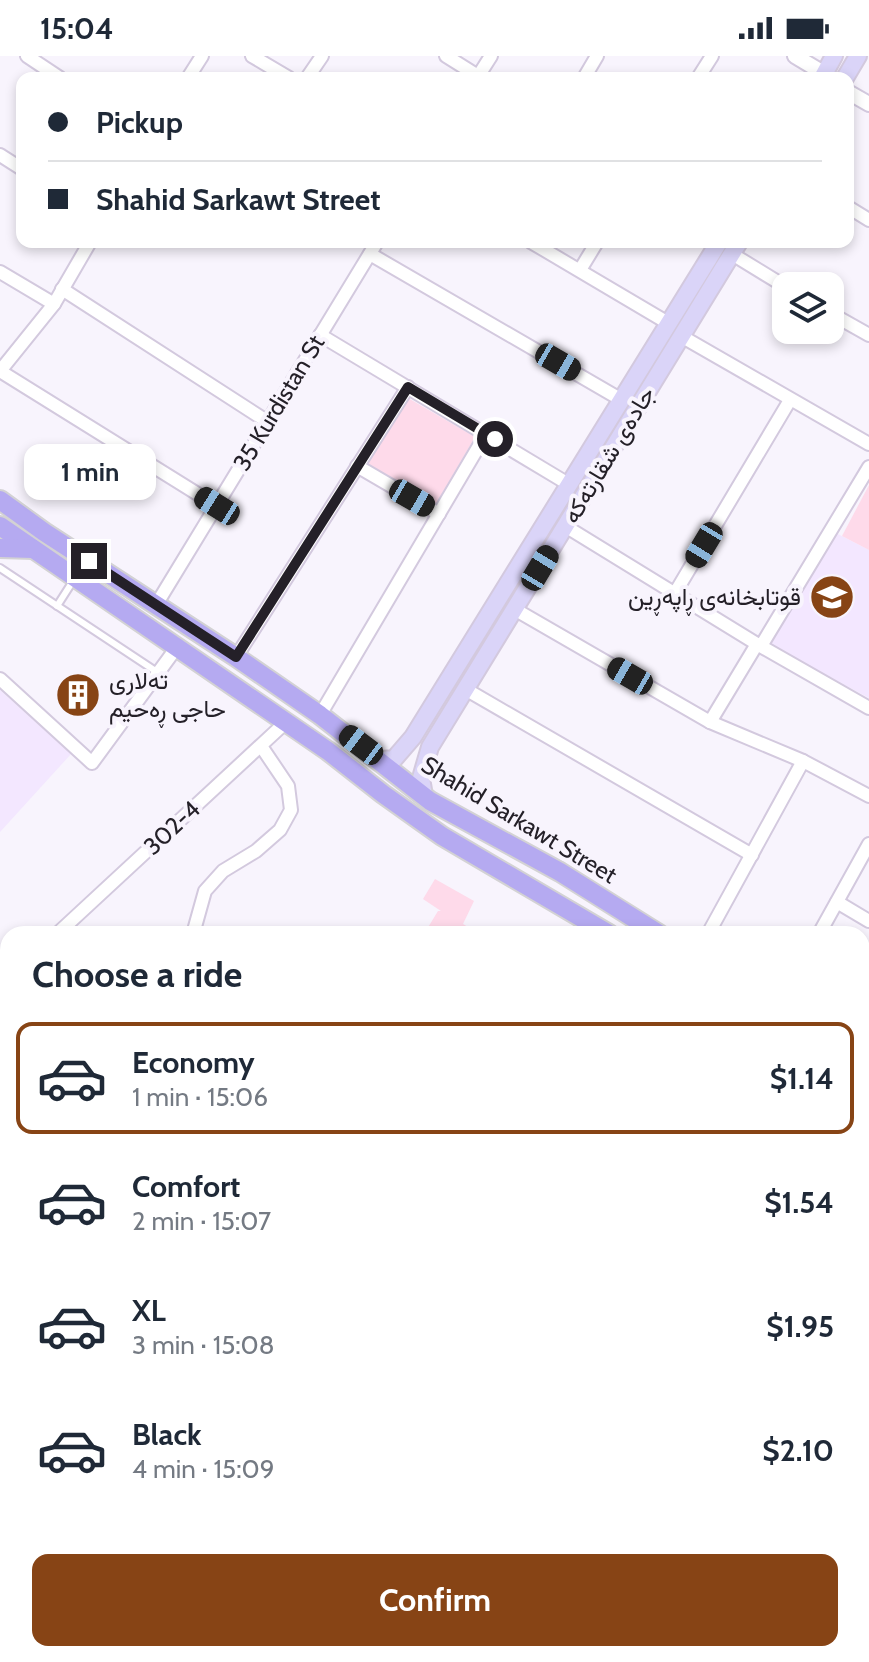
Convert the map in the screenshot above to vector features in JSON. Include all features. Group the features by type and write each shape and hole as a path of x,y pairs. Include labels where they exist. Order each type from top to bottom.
{"main road":[{"name":"جادەی شقارتەکە","path":"381,760 394,759 413,737 715,248"},
{"name":"جادەی شقارتەکە","path":"424,796 421,778 430,747 735,248"},
{"name":"Shahid Sarkawt Street","path":"2,505 236,657 381,760 424,796 560,872 646,926"},
{"name":"Shahid Sarkawt Street","path":"0,526 286,722 442,836 595,926"},
{"path":"0,548 34,549"},
{"path":"413,737 430,747"}],"street":[{"path":"27,56 51,72"},
{"path":"252,56 279,72"},
{"path":"446,56 470,72"},
{"path":"795,56 818,72"},
{"path":"86,248 54,304 0,371 217,506"},
{"path":"374,248 620,399"},
{"name":"35 Kurdistan St","path":"156,605 374,248"},
{"path":"542,248 668,323"},
{"path":"580,270 593,248"},
{"path":"735,248 772,276"},
{"path":"0,272 54,304"},
{"path":"62,289 268,422"},
{"path":"844,321 869,335"},
{"path":"320,335 570,485"},
{"path":"681,336 869,444"},
{"path":"236,657 408,387"},
{"path":"675,593 790,400"},
{"path":"320,715 486,434"},
{"path":"357,466 439,514"},
{"path":"710,722 869,467"},
{"path":"565,526 759,645 869,708"},
{"path":"516,610 710,722 803,761 869,796"},
{"path":"0,679 92,763 177,647"},
{"path":"467,690 752,855"},
{"name":"302-4","path":"66,926 286,722"},
{"path":"195,926 205,891 223,871 256,851 280,830 291,810 288,786 261,746"},
{"path":"712,926 803,761"},
{"path":"824,926 869,844"},
{"path":"837,902 869,921"}],"lane":[{"path":"0,568 158,673"},
{"path":"57,606 75,578"}],"shaded area":[{"path":"408,398 475,437 436,504 368,464"},
{"path":"869,485 869,550 842,536"},
{"name":"قوتابخانەی ڕاپەڕین","path":"834,532 869,550 869,698 768,644"},
{"path":"0,690 71,754 0,832"},
{"path":"435,879 474,901 463,924 466,926 429,926 441,911 423,899"}],"place":[{"name":"قوتابخانەی ڕاپەڕین","path":"832,597"},
{"name":"تەلاری حاجی ڕەحیم","path":"78,695"}],"route":[{"path":"89,561 236,657 408,387 495,439"}]}
